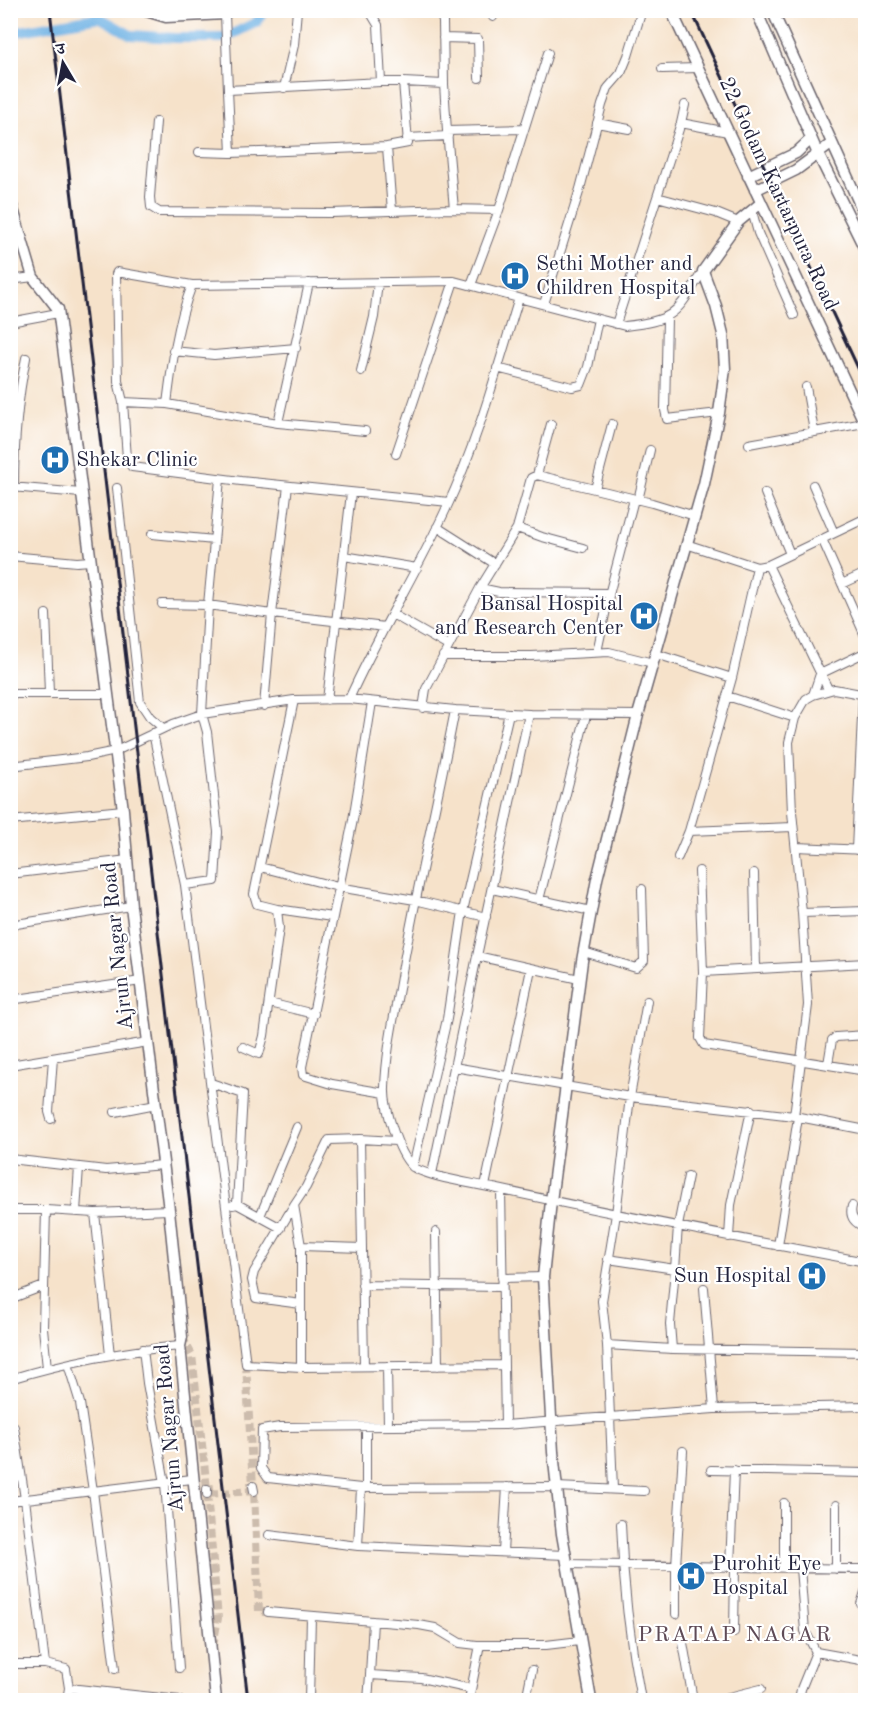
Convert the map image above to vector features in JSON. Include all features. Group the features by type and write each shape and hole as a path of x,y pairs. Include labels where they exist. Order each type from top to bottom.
{"street":[{"path":"143,10 166,17 227,15 231,153"},
{"path":"284,88 294,45 297,10"},
{"path":"369,10 378,25 381,82"},
{"path":"440,10 454,210"},
{"path":"544,304 580,189 608,88 621,72 628,56 642,10"},
{"name":"22 Godam Kartarpura Road","path":"671,10 865,425"},
{"path":"866,218 770,10 757,13 811,139 866,251"},
{"path":"860,10 866,21"},
{"path":"443,38 478,39 479,78"},
{"path":"471,285 499,210 548,53"},
{"path":"662,69 698,68"},
{"path":"228,90 381,82 444,84"},
{"path":"199,152 231,153 387,147 408,143 403,82"},
{"path":"616,324 685,105"},
{"path":"156,122 150,197 151,207 159,212 331,213 499,210"},
{"path":"597,123 629,129"},
{"path":"681,123 728,132"},
{"path":"407,138 447,133 524,129"},
{"path":"748,176 796,153 811,139"},
{"path":"755,190 796,170 831,144"},
{"path":"387,147 392,211"},
{"path":"657,197 716,213 738,222"},
{"name":"Ajrun Nagar Road","path":"10,199 15,226 33,277 58,309 116,750 131,906 169,1210 182,1337 180,1346 192,1479 216,1701"},
{"path":"449,502 220,479 132,467 127,458 123,402 118,381 117,272 192,285 454,281 625,326 667,318 680,306 738,222 761,203"},
{"path":"752,211 758,233 794,315"},
{"path":"591,1701 566,1559 557,1487 543,1277 550,1201 579,979 597,879 654,659 704,484 718,413 724,369 723,334 716,306 703,271"},
{"path":"10,280 33,277"},
{"path":"396,454 454,281"},
{"path":"361,371 374,317 378,282"},
{"path":"278,423 309,283"},
{"path":"167,404 174,351 192,285"},
{"path":"349,699 369,654 417,568 472,449 519,298"},
{"path":"10,322 58,313"},
{"path":"667,318 665,410 667,419 718,413"},
{"path":"497,368 572,387 581,385 588,368 598,319"},
{"path":"174,351 214,355 296,348"},
{"path":"26,358 18,400 13,487 81,493"},
{"path":"806,387 814,431"},
{"path":"123,402 167,404 278,423 365,431"},
{"path":"537,475 551,424"},
{"path":"595,489 612,424"},
{"path":"749,444 814,431 865,425"},
{"path":"597,652 609,593 650,450"},
{"path":"423,708 426,689 448,646 517,528 531,478 537,475 695,516"},
{"path":"185,885 214,881 218,832 207,732 202,714 208,605 220,479"},
{"path":"813,485 834,533"},
{"path":"264,706 272,614 288,486"},
{"path":"117,488 140,702 150,717 163,728"},
{"path":"327,700 351,493"},
{"path":"765,493 790,554"},
{"path":"686,544 757,567 768,565 866,518"},
{"path":"437,527 495,564"},
{"path":"517,528 584,548"},
{"path":"152,534 214,540"},
{"path":"822,539 866,638"},
{"path":"10,556 90,561"},
{"path":"344,556 417,568"},
{"path":"768,565 828,689"},
{"path":"678,857 689,831 732,678 757,567"},
{"path":"842,584 866,573"},
{"path":"480,588 499,592 609,593"},
{"path":"162,604 208,605 385,627"},
{"path":"46,614 49,693"},
{"path":"392,614 448,646"},
{"path":"443,656 532,656 609,652 654,659 732,678"},
{"path":"813,694 820,674 866,652"},
{"path":"778,1246 796,1117 808,1005 793,827 789,742 795,718 806,699 813,694 834,689 864,694 861,850 795,847"},
{"path":"10,694 108,694"},
{"path":"727,696 795,718"},
{"path":"10,766 87,758 116,750 163,728 202,714 294,700 349,699 455,710 639,716"},
{"path":"294,700 254,894 257,904 332,917"},
{"path":"372,702 352,820 302,1067 303,1075 332,1084 385,1093"},
{"path":"455,710 440,790 415,900 394,1019 385,1093 396,1141 412,1167 432,1174 550,1201 866,1262"},
{"path":"412,1167 447,1019 463,911 509,713"},
{"path":"432,1174 529,714"},
{"path":"539,900 586,715"},
{"path":"153,733 185,885 246,1364 301,1367 504,1365"},
{"path":"10,821 123,810"},
{"path":"689,831 793,827"},
{"path":"10,874 128,860"},
{"path":"260,867 338,887 415,900 486,916"},
{"path":"699,871 703,972 700,1038 704,1045 866,1071"},
{"path":"754,873 756,969"},
{"path":"492,889 591,912"},
{"path":"584,952 636,968 644,962 642,889"},
{"path":"10,925 131,906"},
{"path":"243,1047 260,1054 279,928 277,909"},
{"path":"802,913 866,911"},
{"path":"477,956 579,979"},
{"path":"703,972 866,963"},
{"path":"485,1186 531,969"},
{"path":"10,1000 141,981"},
{"path":"613,1489 607,1345 602,1301 616,1214 630,1097 647,1001"},
{"path":"268,1003 314,1014"},
{"path":"828,1064 832,1040 836,1037 863,1036"},
{"path":"10,1065 148,1042"},
{"path":"51,1119 53,1058"},
{"path":"454,1067 630,1097 751,1110 866,1130"},
{"path":"211,1083 243,1094 237,1204"},
{"path":"115,1112 156,1104"},
{"path":"729,1237 731,1204 751,1110"},
{"path":"260,1216 297,1127"},
{"path":"360,1139 364,1366"},
{"path":"301,1304 256,1298 252,1280 254,1272 306,1187 329,1140 396,1141"},
{"path":"10,1159 106,1170 163,1166"},
{"path":"76,1212 79,1167"},
{"path":"672,1349 670,1324 678,1226 688,1176"},
{"path":"501,1190 505,1425"},
{"path":"227,1206 237,1204 281,1228"},
{"path":"294,1205 301,1246 301,1367"},
{"path":"852,1206 854,1222 866,1228"},
{"path":"10,1210 95,1213 169,1210"},
{"path":"46,1210 44,1328 47,1368"},
{"path":"95,1213 110,1355"},
{"path":"436,1232 438,1365"},
{"path":"301,1246 362,1248"},
{"path":"608,1259 675,1269"},
{"path":"363,1286 436,1287 543,1277"},
{"path":"10,1299 45,1286"},
{"path":"704,1288 714,1409"},
{"path":"607,1345 672,1349 866,1352"},
{"path":"10,1379 47,1368 110,1355 180,1346"},
{"path":"143,1349 165,1483 179,1668"},
{"path":"68,1364 80,1403 115,1669"},
{"path":"387,1366 388,1426"},
{"path":"644,1491 557,1487 364,1488 268,1478 261,1468 262,1430 280,1427 505,1425 714,1409 866,1406"},
{"path":"14,1427 45,1665"},
{"path":"358,1546 364,1488 366,1427"},
{"path":"676,1614 676,1566 683,1451"},
{"path":"711,1470 866,1473"},
{"path":"734,1470 732,1567 734,1632"},
{"path":"10,1501 192,1479"},
{"path":"503,1552 507,1487"},
{"path":"784,1503 784,1568"},
{"path":"836,1505 836,1569"},
{"path":"621,1524 623,1565 635,1671 641,1701"},
{"path":"269,1535 358,1546 503,1552 623,1565 866,1569"},
{"path":"799,1701 801,1689 816,1652 805,1631 800,1568"},
{"path":"866,1589 861,1604 866,1604"},
{"path":"268,1612 435,1628 460,1643 480,1645 546,1645 580,1641"},
{"path":"309,1701 311,1616"},
{"path":"368,1701 373,1621"},
{"path":"682,1636 693,1701"},
{"path":"469,1701 480,1645"},
{"path":"816,1652 866,1661"},
{"path":"10,1664 45,1665 66,1669 69,1688 67,1701"},
{"path":"526,1701 532,1670"},
{"path":"370,1675 421,1678 471,1689"},
{"path":"69,1688 180,1701"},
{"path":"717,1701 761,1689"}],"waterway":[{"path":"10,33 99,17 131,35 224,38 257,22 264,10"}],"tunnel":[{"path":"182,1337 192,1355 207,1489 214,1488"},
{"path":"246,1364 253,1486 247,1486"},
{"path":"213,1646 218,1618 207,1494 254,1491 259,1612 268,1612"}],"railway":[{"path":"50,10 248,1700"},
{"path":"691,10 866,385"}],"place":[{"name":"Sethi Mother and Children Hospital","path":"515,276"},
{"name":"Shekar Clinic","path":"55,460"},
{"name":"Bansal Hospital and Research Center","path":"644,616"},
{"name":"Sun Hospital","path":"812,1276"},
{"name":"Purohit Eye Hospital","path":"691,1576"}],"district":[{"name":"PRATAP NAGAR","path":"735,1635"}]}
